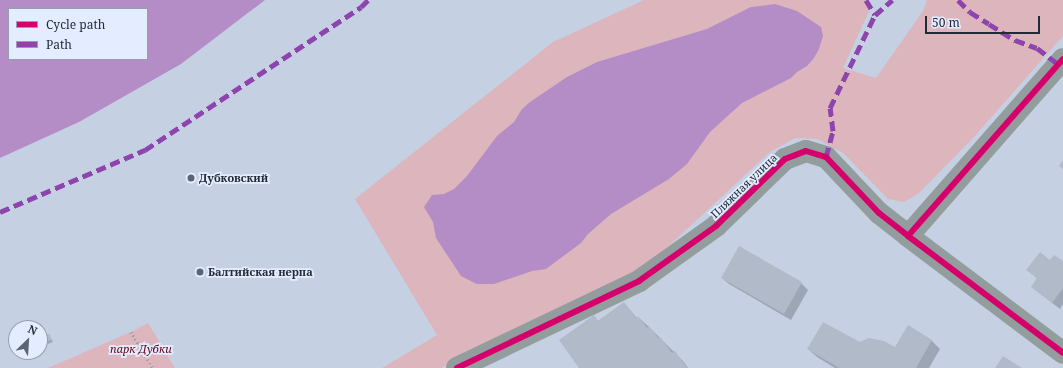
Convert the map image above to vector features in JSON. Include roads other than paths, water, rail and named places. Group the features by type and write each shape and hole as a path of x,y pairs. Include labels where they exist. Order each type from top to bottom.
{"street":[{"path":"908,236 1063,59"},
{"name":"Пляжная улица","path":"457,368 639,281 716,226 786,159 806,151 826,157 879,213 1063,354"}],"place":[{"name":"Дубковский","path":"191,178"},
{"name":"Балтийская нерпа","path":"200,272"}],"park label":[{"name":"парк Дубки","path":"141,349"}]}
